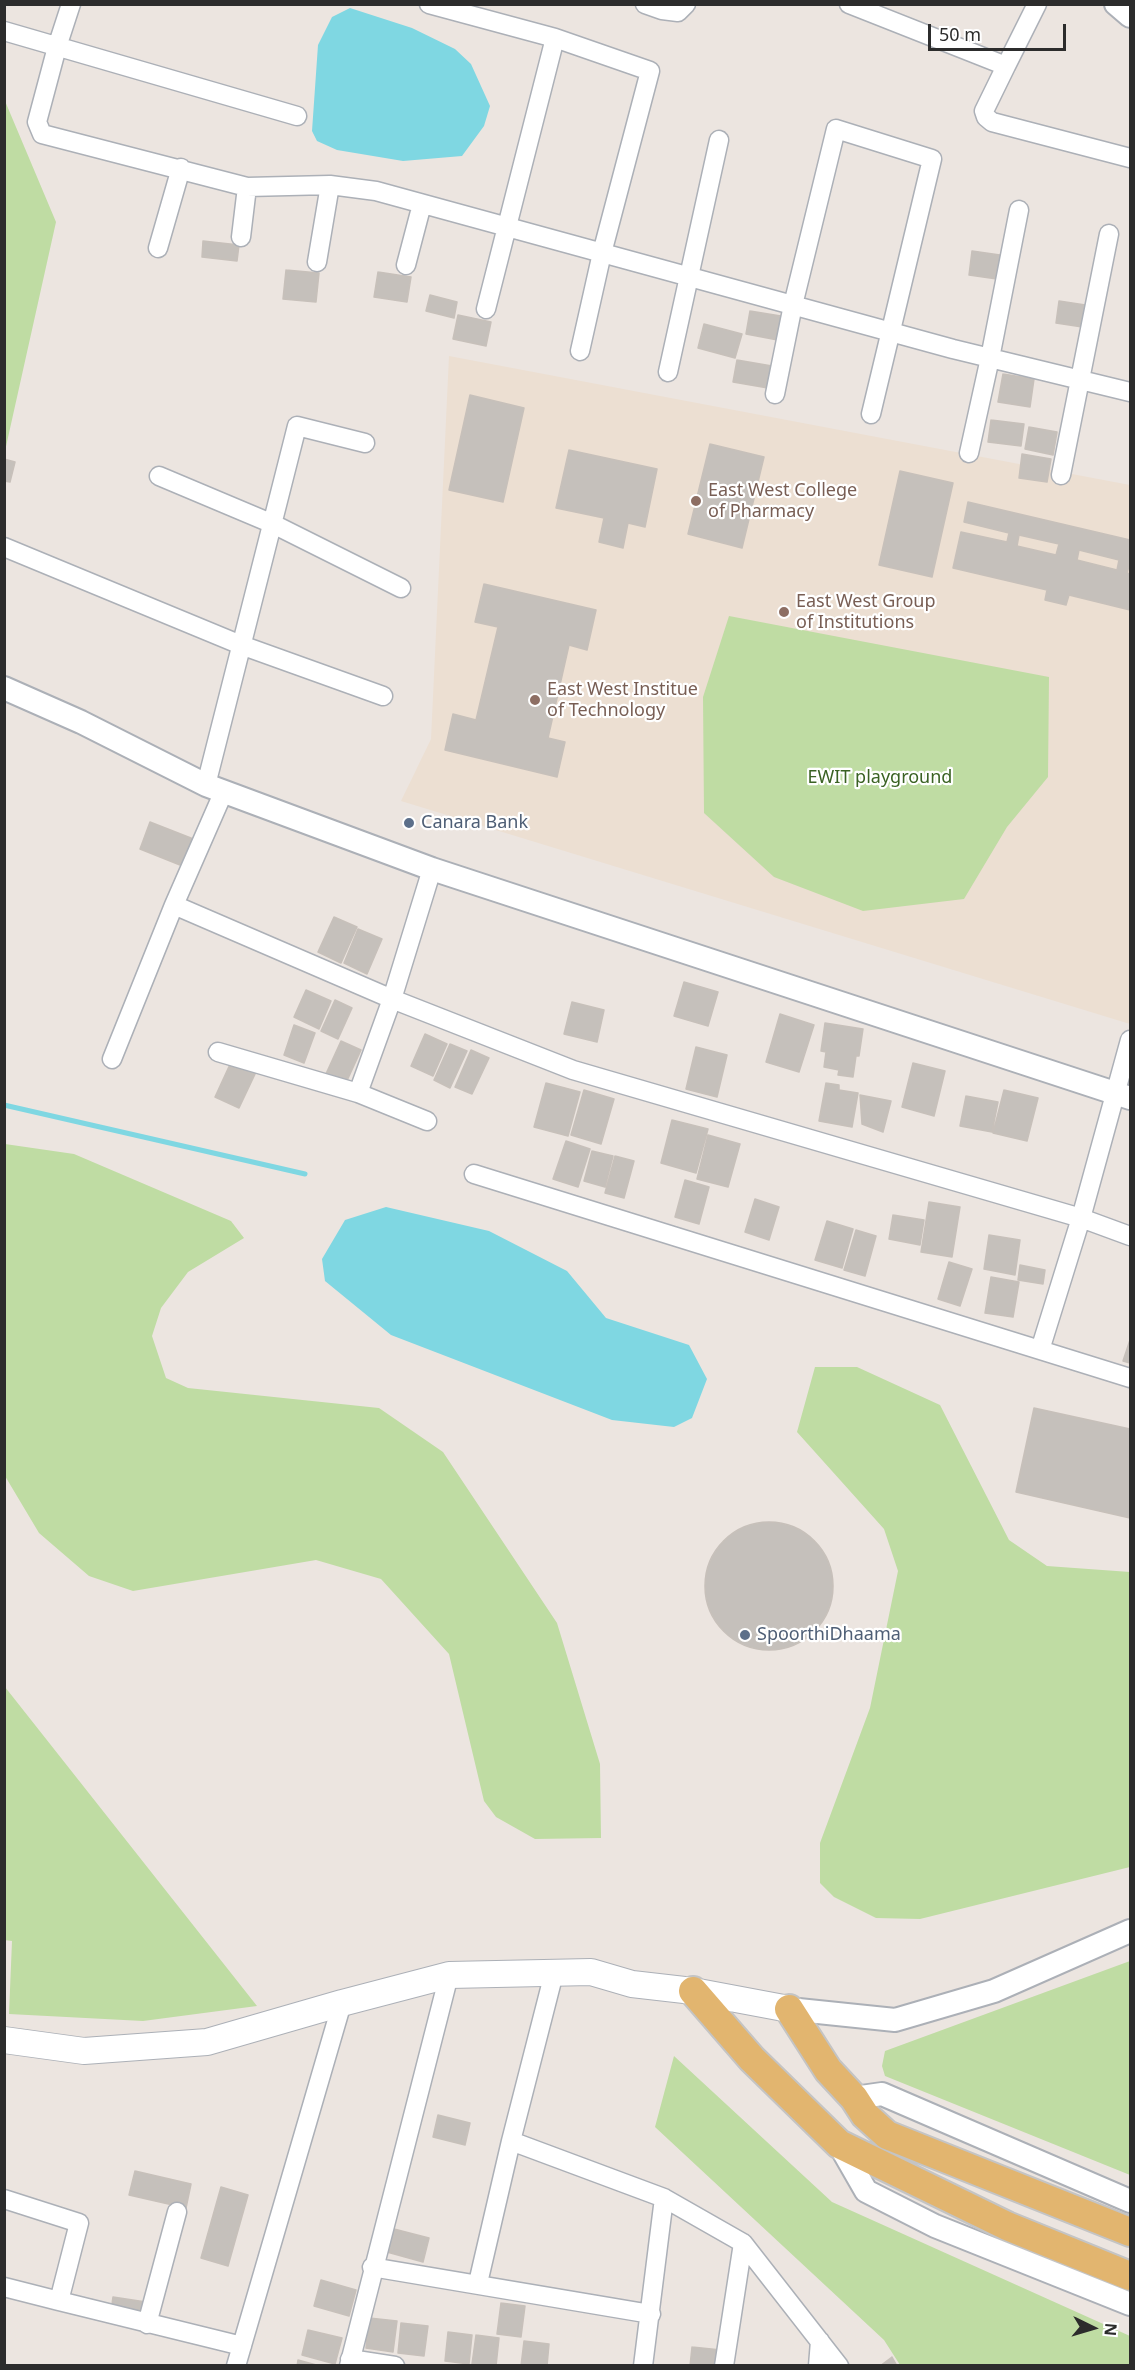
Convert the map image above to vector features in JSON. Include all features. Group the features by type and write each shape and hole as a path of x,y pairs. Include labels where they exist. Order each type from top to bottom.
{"main road":[{"path":"4,2040 84,2050 207,2042 342,2002 449,1976 591,1972 632,1984 693,1991 789,2009 828,2070 854,2098 865,2115 887,2135 1131,2232"},
{"path":"693,1991 752,2059 839,2144 1007,2226 1131,2276"}],"street":[{"path":"71,4 36,122 42,134 181,168 247,187 330,185 376,191 891,332 1131,392"},
{"path":"429,4 555,38 650,71 602,253 580,351"},
{"path":"645,4 662,10 678,12 686,4"},
{"path":"849,4 1006,66"},
{"path":"1037,4 984,111 986,117 992,122 1131,159"},
{"path":"4,31 297,116"},
{"path":"486,309 505,226 555,38"},
{"path":"775,394 793,305 836,129 932,159 871,414"},
{"path":"668,372 719,140"},
{"path":"158,248 181,168"},
{"path":"317,262 330,185"},
{"path":"241,237 247,187"},
{"path":"406,265 422,204"},
{"path":"969,453 1019,210"},
{"path":"1061,474 1109,234"},
{"path":"112,1059 174,905 215,788 242,645 297,426 365,443"},
{"path":"159,476 273,524 400,588"},
{"path":"4,547 242,645 383,696"},
{"path":"4,688 81,722 215,788 432,869 1123,1096"},
{"path":"358,1093 392,999 432,869"},
{"path":"174,905 392,999 573,1070 1081,1218 1131,1236"},
{"path":"1040,1350 1081,1218 1123,1096 1131,1040"},
{"path":"218,1052 358,1093 427,1121"},
{"path":"474,1174 1131,1378"},
{"path":"789,2009 895,2020 994,1991 1131,1931"},
{"path":"478,2283 510,2141 554,1973"},
{"path":"395,2366 349,2362 449,1976"},
{"path":"236,2366 342,2002"},
{"path":"854,2098 882,2094 1131,2200"},
{"path":"510,2141 664,2198 744,2243 839,2366"},
{"path":"839,2144 866,2191 935,2226 1131,2304"},
{"path":"643,2366 664,2198"},
{"path":"4,2199 79,2223 59,2301"},
{"path":"147,2324 177,2212"},
{"path":"724,2366 744,2243"},
{"path":"372,2267 478,2283 651,2314"},
{"path":"4,2287 242,2346"},
{"path":"818,2366 820,2341"}],"shaded area":[{"name":"East West Group of Institutions","path":"449,356 1130,485 1130,1024 401,801 431,739"}],"green space":[{"path":"5,101 56,222 5,451"},
{"name":"EWIT playground","path":"729,616 1049,677 1048,777 1007,827 964,899 863,911 774,877 704,813 703,697"},
{"path":"5,1144 74,1154 231,1221 244,1238 188,1272 161,1308 152,1336 166,1378 188,1388 379,1408 443,1452 557,1623 600,1764 601,1838 535,1839 496,1817 484,1801 449,1654 381,1579 316,1560 133,1591 89,1576 39,1533 5,1476"},
{"path":"815,1367 857,1367 940,1405 1009,1540 1047,1566 1130,1572 1130,1867 920,1919 876,1918 834,1897 820,1883 820,1843 870,1708 898,1571 884,1529 797,1432"},
{"path":"4,1687 257,2006 143,2021 9,2014 12,1941 4,1940"},
{"path":"1130,1961 1130,2175 885,2076 882,2066 885,2051"},
{"path":"674,2056 832,2202 1130,2336 1130,2365 900,2365 884,2340 655,2127"}],"water":[{"path":"350,8 412,28 455,49 471,64 490,106 484,126 462,156 403,161 337,150 317,141 312,131 318,45 332,17"},
{"path":"386,1207 489,1231 567,1271 606,1318 689,1345 707,1379 692,1418 674,1427 612,1420 391,1335 325,1281 322,1259 345,1220"}],"building":[{"path":"203,241 239,245 237,261 202,257"},
{"path":"972,251 1007,256 1004,280 969,275"},
{"path":"286,270 319,273 316,302 283,299"},
{"path":"378,272 411,277 407,302 374,297"},
{"path":"430,295 457,302 454,318 426,311"},
{"path":"1059,301 1092,306 1089,328 1056,323"},
{"path":"750,311 787,317 783,341 746,334"},
{"path":"458,315 491,322 486,346 453,339"},
{"path":"704,324 742,334 735,358 698,348"},
{"path":"737,360 772,366 768,388 733,382"},
{"path":"1003,374 1034,379 1030,407 998,402"},
{"path":"470,395 524,408 503,502 449,490"},
{"path":"991,420 1024,424 1021,446 988,442"},
{"path":"1029,427 1057,432 1053,455 1025,449"},
{"path":"710,444 764,457 742,548 688,534"},
{"path":"569,450 657,469 645,527 628,523 623,548 599,542 604,518 556,508"},
{"path":"1022,454 1051,459 1047,482 1019,478"},
{"path":"4,459 15,462 10,482 4,481"},
{"path":"900,471 953,483 932,577 879,565"},
{"path":"968,502 1130,540 1130,563 1127,573 1130,574 1130,610 1069,595 1066,605 1045,600 1047,590 953,568 961,532 1007,542 1009,533 964,522","holes":["1019,535 1059,544 1056,555 1017,546","1079,550 1119,560 1117,570 1077,560"]},
{"path":"484,584 596,610 587,650 569,645 548,738 565,742 557,777 445,750 453,714 476,720 498,627 475,622"},
{"path":"150,822 196,840 185,867 140,849"},
{"path":"334,917 357,927 341,963 318,952"},
{"path":"358,929 382,939 367,974 344,963"},
{"path":"684,982 718,992 708,1026 674,1016"},
{"path":"306,990 331,1001 319,1029 294,1017"},
{"path":"335,1000 352,1008 338,1039 321,1031"},
{"path":"572,1002 604,1010 597,1042 564,1034"},
{"path":"780,1014 814,1025 799,1072 766,1062"},
{"path":"825,1023 863,1029 853,1077 838,1075 839,1070 824,1067 826,1052 821,1051"},
{"path":"294,1025 315,1033 304,1063 284,1055"},
{"path":"425,1034 447,1044 433,1076 411,1066"},
{"path":"341,1041 361,1050 345,1085 325,1076"},
{"path":"450,1044 467,1051 450,1088 434,1080"},
{"path":"696,1047 727,1055 717,1097 686,1089"},
{"path":"471,1050 489,1058 472,1094 455,1087"},
{"path":"232,1060 256,1072 239,1108 215,1097"},
{"path":"913,1063 945,1071 934,1116 902,1107"},
{"path":"546,1083 580,1092 568,1136 534,1127"},
{"path":"826,1083 839,1085 839,1090 858,1093 852,1127 819,1121"},
{"path":"584,1090 614,1099 601,1144 571,1135"},
{"path":"1004,1090 1038,1098 1027,1141 993,1133"},
{"path":"860,1095 891,1101 883,1132 862,1124"},
{"path":"966,1096 998,1102 992,1132 960,1126"},
{"path":"672,1120 708,1129 696,1173 661,1163"},
{"path":"708,1135 740,1144 728,1187 697,1179"},
{"path":"566,1141 590,1149 578,1187 553,1179"},
{"path":"592,1151 613,1156 605,1187 584,1181"},
{"path":"615,1156 634,1161 624,1198 605,1193"},
{"path":"685,1180 709,1187 699,1224 675,1217"},
{"path":"755,1199 779,1207 769,1240 745,1232"},
{"path":"929,1202 960,1207 952,1257 921,1252"},
{"path":"893,1215 924,1220 920,1245 889,1239"},
{"path":"827,1221 853,1229 842,1268 815,1260"},
{"path":"856,1230 876,1236 865,1276 844,1270"},
{"path":"989,1235 1020,1240 1015,1275 984,1269"},
{"path":"949,1262 972,1269 960,1306 938,1299"},
{"path":"1020,1265 1045,1270 1043,1284 1018,1280"},
{"path":"991,1277 1019,1282 1013,1317 985,1313"},
{"path":"1130,1340 1130,1363 1123,1361"},
{"path":"1034,1408 1130,1429 1130,1518 1016,1492"},
{"path":"769,1522 793,1527 814,1541 828,1562 833,1586 828,1610 814,1631 793,1645 769,1650 745,1645 724,1631 710,1610 705,1586 710,1562 724,1541 745,1527"},
{"path":"438,2115 470,2123 465,2145 433,2137"},
{"path":"135,2171 191,2184 186,2208 129,2195"},
{"path":"221,2187 248,2195 228,2266 201,2258"},
{"path":"394,2229 429,2238 423,2262 387,2252"},
{"path":"321,2280 356,2290 349,2316 314,2306"},
{"path":"113,2297 146,2302 144,2316 111,2311"},
{"path":"501,2303 525,2306 521,2337 497,2334"},
{"path":"369,2318 397,2321 393,2352 366,2348"},
{"path":"401,2323 428,2326 424,2356 398,2353"},
{"path":"308,2330 342,2338 335,2364 302,2355"},
{"path":"448,2332 472,2335 469,2364 445,2361"},
{"path":"476,2335 499,2338 496,2366 472,2364"},
{"path":"524,2341 549,2344 547,2366 521,2366"},
{"path":"692,2347 721,2350 719,2366 690,2366"},
{"path":"892,2357 897,2366 880,2366"},
{"path":"298,2360 320,2366 297,2366"}],"waterway":[{"path":"4,1105 305,1174"}],"place":[{"name":"East West College of Pharmacy","path":"696,501"},
{"name":"East West Group of Institutions","path":"784,612"},
{"name":"East West Institue of Technology","path":"535,700"},
{"name":"Canara Bank","path":"409,823"},
{"name":"SpoorthiDhaama","path":"745,1635"}]}
